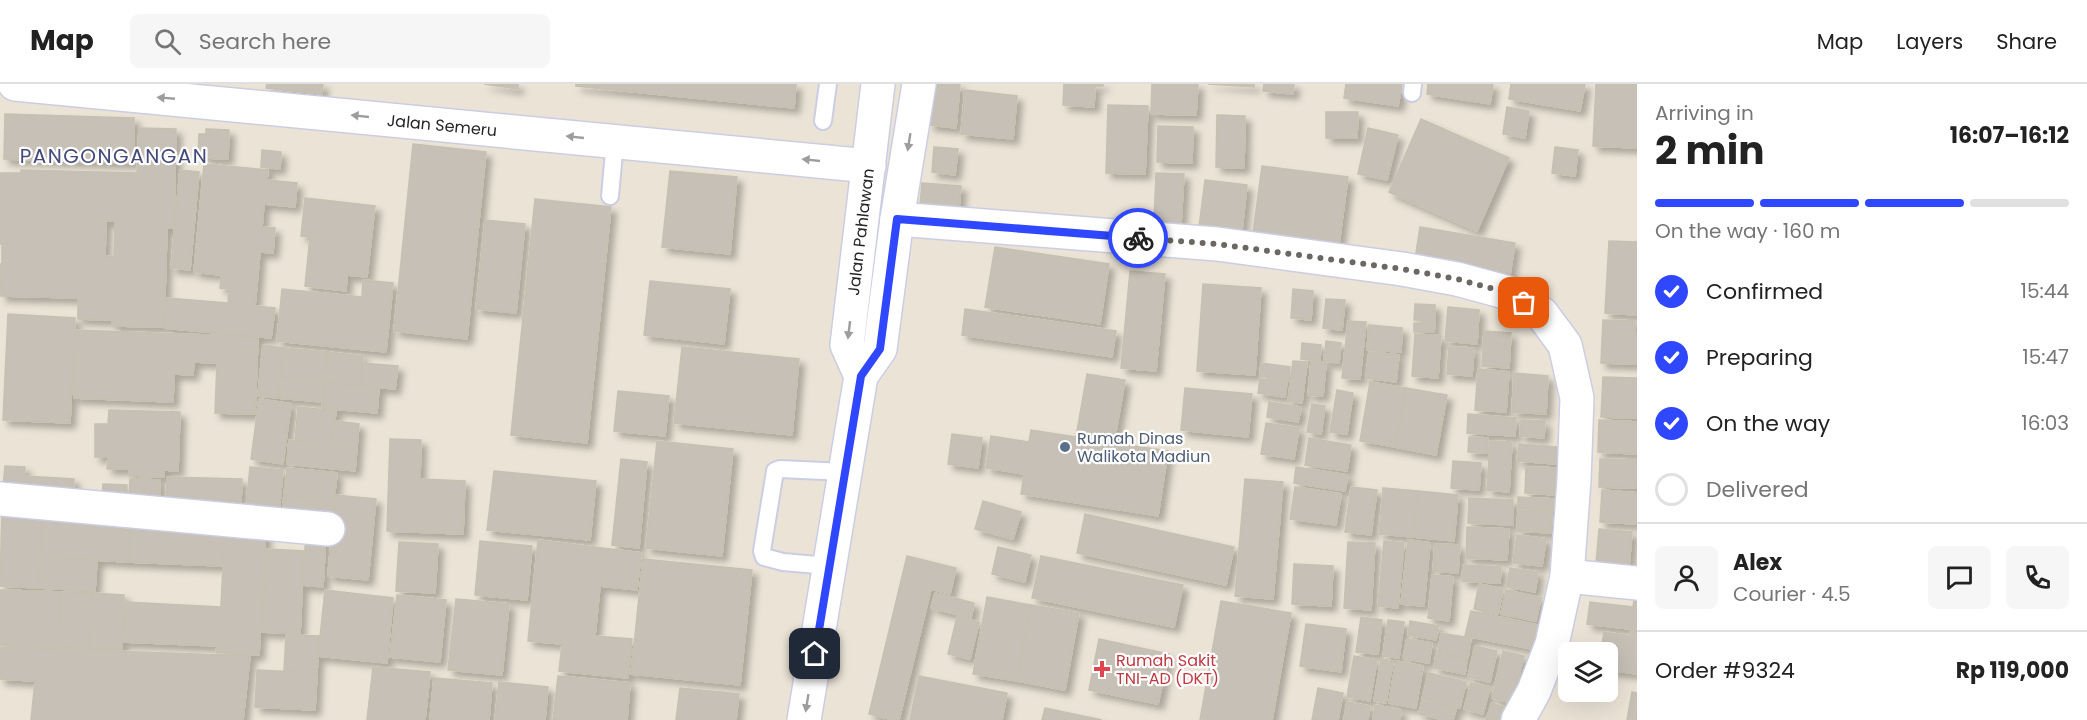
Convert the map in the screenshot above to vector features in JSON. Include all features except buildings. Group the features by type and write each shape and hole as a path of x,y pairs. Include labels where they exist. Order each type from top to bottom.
{"street":[{"name":"Jalan Semeru","path":"15,84 206,93 615,141 869,166"},
{"name":"Jalan Pahlawan","path":"861,376 847,345 878,84"},
{"name":"Jalan Pahlawan","path":"804,720 861,376 880,349 897,219 919,84"},
{"path":"897,219 1217,244 1413,271 1457,279 1505,292 1542,314 1565,345 1577,398 1574,480 1568,576 1552,644 1534,691 1518,720"},
{"path":"0,499 328,529"},
{"path":"1568,576 1637,583"}],"lane":[{"path":"823,121 828,84"},
{"path":"610,196 615,141"},
{"path":"829,566 783,562 764,557 762,551 775,471 780,469 845,472"}],"way so far":[{"path":"1138,238 1217,244 1336,262 1402,269 1457,279 1505,292 1524,303"}],"place":[{"name":"Rumah Dinas Walikota Madiun","path":"1065,447"},
{"name":"Rumah Sakit TNI-AD (DKT)","path":"1102,669"}],"district":[{"name":"PANGONGANGAN","path":"114,156"}],"route":[{"path":"815,654 861,376 880,349 897,219 1138,238"}]}
